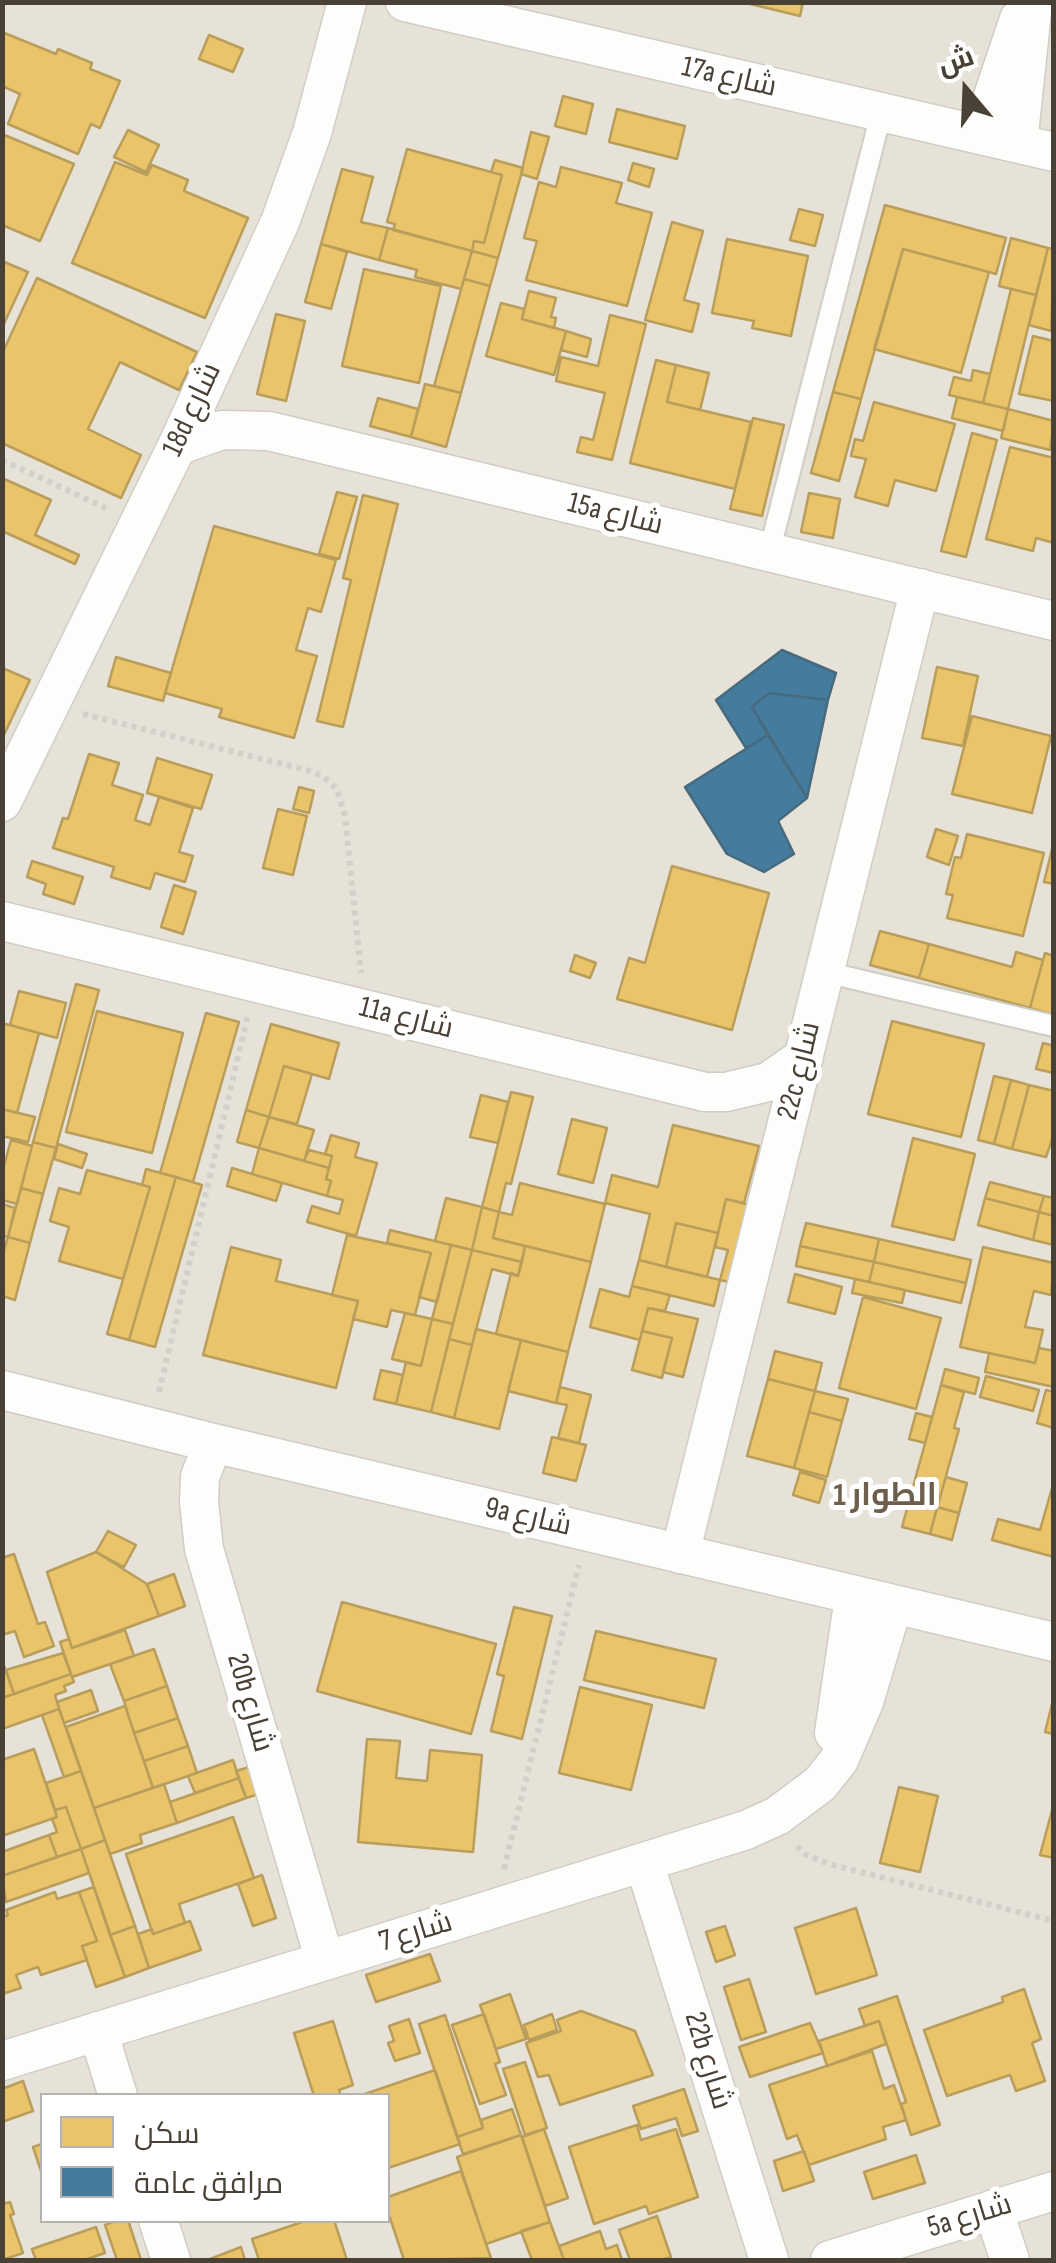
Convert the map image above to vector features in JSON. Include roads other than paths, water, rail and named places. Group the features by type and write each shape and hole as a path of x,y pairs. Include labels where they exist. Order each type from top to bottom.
{"street":[{"name":"18d شارع","path":"2,802 177,446 290,196 312,134 347,2"},
{"name":"17a شارع","path":"405,2 464,8 881,114 1036,148"},
{"path":"980,135 1030,2"},
{"path":"1030,2 1036,148"},
{"name":"15a شارع","path":"177,446 222,430 269,431 1054,621"},
{"name":"22c شارع","path":"680,1554 920,588"},
{"name":"11a شارع","path":"2,920 705,1092 737,1090 768,1082 804,1057"},
{"name":"9a شارع","path":"2,1390 1054,1642"},
{"name":"20b شارع","path":"212,1443 200,1478 204,1549 325,1961"},
{"path":"820,1784 836,1724 854,1597"},
{"name":"شارع 7","path":"2,2061 746,1830 777,1816 820,1784 839,1760 854,1732 893,1605"},
{"name":"22b شارع","path":"644,1862 769,2260"},
{"path":"98,2031 117,2093"},
{"name":"5a شارع","path":"830,2260 1054,2191"},
{"path":"993,2210 1010,2260"},
{"path":"159,2223 171,2260"}],"lane":[{"path":"769,553 881,114"},
{"path":"825,972 1054,1026"}],"district":[{"name":"الطوار 1","path":"885,1497"}]}
